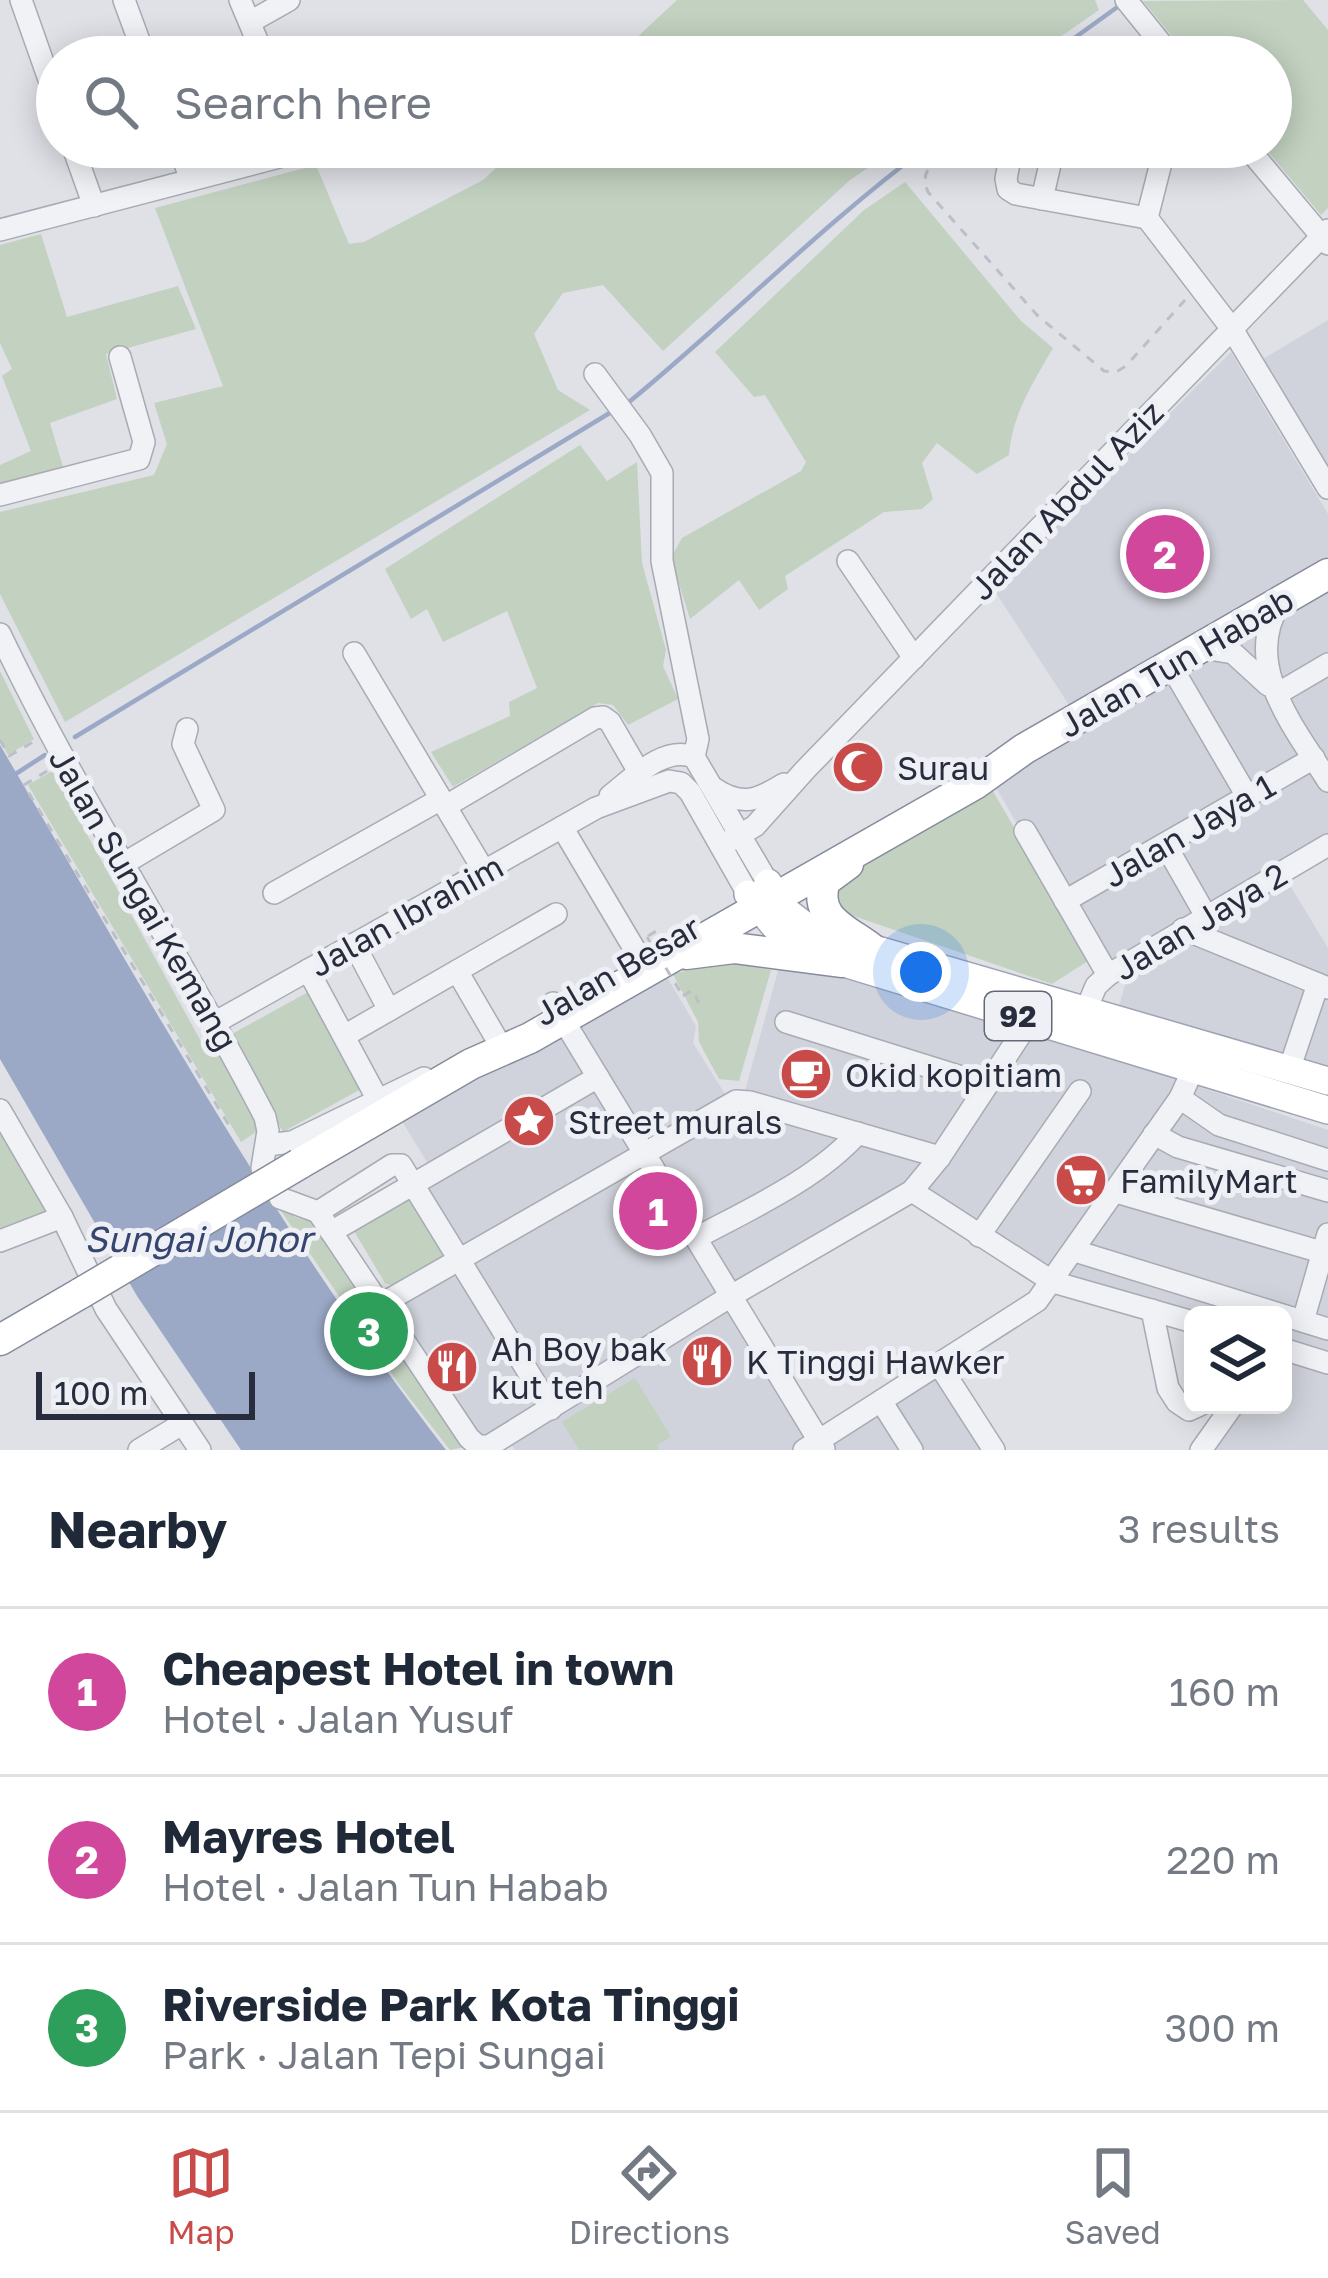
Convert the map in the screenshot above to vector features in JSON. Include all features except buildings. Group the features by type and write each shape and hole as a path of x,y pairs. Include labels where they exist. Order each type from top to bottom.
{"highway":[{"name":"Jalan Tun Habab","path":"762,895 975,784 1024,749 1328,574"},
{"name":"Jalan Tun Habab","path":"762,895 970,768 1024,749"},
{"path":"872,949 832,921 822,891 829,877 880,837"},
{"name":"Jalan Besar","path":"0,1340 459,1071 647,952 762,895"},
{"path":"647,952 734,948 841,962"},
{"name":"Jalan Besar","path":"459,1071 499,1042 558,1011"}],"main road":[{"name":"92","path":"762,895 812,931 1037,1010 1086,1010 1328,1110"},
{"name":"92","path":"762,895 782,934 841,962 1037,1010 1199,1057 1289,1070 1328,1081"}],"street":[{"path":"21,0 36,42"},
{"path":"124,0 138,36"},
{"path":"240,0 256,36"},
{"path":"250,22 289,0"},
{"path":"1130,5 1155,36"},
{"path":"80,168 94,206"},
{"path":"186,168 191,180"},
{"path":"0,230 239,168"},
{"path":"1008,168 1008,189 1147,218 1232,329 1328,488"},
{"path":"1042,199 1049,168"},
{"path":"1147,218 1160,168"},
{"path":"1264,168 1326,238"},
{"name":"Jalan Abdul Aziz","path":"805,770 1326,238"},
{"path":"0,495 139,459 144,442 120,357"},
{"path":"596,374 662,473 662,561 698,740 694,758"},
{"path":"848,561 914,658"},
{"path":"1276,694 1263,651 1270,619 1280,603"},
{"name":"Jalan Sungai Kemang","path":"0,634 31,698 265,1117 264,1156 378,1100"},
{"path":"1203,648 1219,648 1246,661 1276,694 1328,781"},
{"path":"355,653 484,871"},
{"path":"1276,694 1328,664"},
{"path":"1171,666 1247,796"},
{"path":"274,893 595,718 610,722 639,772"},
{"path":"123,864 214,810 183,744 187,729"},
{"name":"Jalan Ibrahim","path":"596,808 639,772 682,752 694,758 715,789 731,841"},
{"name":"Jalan Jaya 1","path":"1065,901 1314,758"},
{"path":"715,789 740,802 754,801 805,770"},
{"path":"731,841 755,826 805,770"},
{"name":"Jalan Ibrahim","path":"216,1022 596,808 669,781 681,783 731,841 762,895"},
{"path":"562,827 647,952"},
{"path":"1025,831 1108,975"},
{"path":"1165,844 1206,916"},
{"name":"Jalan Jaya 2","path":"1086,1010 1096,986 1108,975 1328,845"},
{"path":"344,1036 556,914"},
{"path":"1183,929 1323,986 1289,1070"},
{"path":"354,944 389,1010"},
{"path":"308,970 378,1100 425,1078 459,1071"},
{"path":"457,971 499,1042"},
{"path":"280,1198 318,1212 469,1438 484,1447 505,1445 551,1408 730,1296 912,1191 940,1157 1037,1010"},
{"path":"558,1011 816,1447 1037,1301 1180,1098 1199,1057"},
{"path":"785,1022 987,1084"},
{"path":"331,1232 598,1077"},
{"path":"979,1236 1080,1091"},
{"path":"1180,1098 1219,1125 1328,1160"},
{"path":"380,1305 736,1101 940,1157"},
{"path":"0,1110 62,1217 106,1309 200,1450"},
{"path":"696,1238 817,1167 858,1133"},
{"path":"1154,1134 1178,1147 1328,1191"},
{"path":"318,1212 392,1165 401,1165 551,1408"},
{"path":"912,1191 1053,1282 1184,1319"},
{"path":"1116,1192 1326,1247 1303,1321"},
{"path":"0,1241 62,1217"},
{"path":"1075,1251 1328,1329"},
{"path":"1152,1310 1168,1388 1184,1407"},
{"path":"1292,1352 1328,1364"},
{"path":"940,1366 994,1450"},
{"path":"881,1402 912,1450"},
{"path":"1202,1450 1227,1414"},
{"path":"139,1450 182,1424"}],"path":[{"path":"927,168 923,180 928,192 1037,316 1104,371 1116,372 1126,366 1198,285"},
{"path":"0,740 9,756 35,741"},
{"path":"51,768 24,784 233,1132"},
{"path":"647,952 682,996 692,990 699,1003"}],"shaded area":[{"path":"1328,320 1328,476 1258,362"},
{"path":"1231,352 1328,514 1328,557 1071,708 994,590"},
{"path":"1328,587 1328,839 1102,972 994,784"},
{"path":"1285,877 1328,948 1328,1069 1118,1009 1130,968"},
{"path":"781,960 828,967 1018,1026 1328,1130 1328,1450 1197,1450 1223,1414 1292,1414 1292,1306 1184,1306 1184,1313 1056,1289 913,1195 941,1164 741,1105"},
{"path":"664,972 696,1026 693,1043 734,1108 926,1164 907,1188 739,1297 821,1434 793,1450 515,1450 503,1432 480,1441 390,1306 458,1265 415,1191 436,1177 400,1118"},
{"path":"947,1367 1001,1450 816,1450"}],"green space":[{"path":"677,0 1095,0 1099,10 1061,36 638,36"},
{"path":"1303,0 1328,30 1328,208 1321,215 1282,168 1292,168 1292,36 1172,36 1143,1"},
{"path":"317,168 349,244 364,242 483,180 496,168 868,168 663,351 603,285 563,293 534,334 558,390 590,410 65,722 0,594 0,512 154,475 167,444 154,403 223,386 155,208"},
{"path":"905,182 1021,321 1053,348 1019,412 1009,455 977,474 937,443 922,463 933,499 922,509 884,512 785,576 788,589 759,610 739,580 690,619 671,558 682,538 801,471 806,462 765,395 754,397 715,352 864,210"},
{"path":"41,234 67,317 178,286 196,329 106,354 117,399 50,423 63,467 0,483 0,465 31,451 2,376 12,369 0,343 0,245"},
{"path":"580,445 607,481 637,462 642,563 666,650 663,666 678,699 628,725 613,705 598,703 453,787 431,752 510,716 509,702 537,688 507,611 443,642 427,609 411,619 385,569"},
{"path":"0,671 34,739 8,755 0,740"},
{"path":"52,771 208,1054 218,1049 260,1121 259,1130 241,1142 28,785"},
{"path":"991,788 1091,959 1052,984 842,912 835,880"},
{"path":"724,962 771,970 739,1081 719,1079 699,1042 698,1022 673,974"},
{"path":"310,991 363,1088 283,1132 230,1035"},
{"path":"0,1128 48,1212 0,1230"},
{"path":"413,1198 446,1254 394,1286 385,1283 354,1231"},
{"path":"281,1202 295,1217 316,1223 367,1303 361,1308 394,1358 402,1354 465,1447 450,1450 398,1383 277,1205"},
{"path":"635,1378 671,1437 657,1445 659,1450 579,1450 562,1422"}],"water":[{"name":"Sungai Johor","path":"0,745 267,1194 446,1450 241,1450 137,1296 0,1059"}],"waterway":[{"path":"1077,36 1123,3"},
{"path":"629,402 900,168"},
{"path":"75,737 613,411"},
{"path":"14,775 45,755"}],"place":[{"name":"Mayres Hotel","path":"1165,554"},
{"name":"Surau","path":"858,767"},
{"name":"Okid kopitiam","path":"806,1074"},
{"name":"Street murals","path":"529,1121"},
{"name":"FamilyMart","path":"1081,1180"},
{"name":"Cheapest Hotel in town","path":"658,1211"},
{"name":"Riverside Park Kota Tinggi","path":"369,1331"},
{"name":"K Tinggi Hawker","path":"707,1361"},
{"name":"Ah Boy bak kut teh","path":"452,1367"}]}
